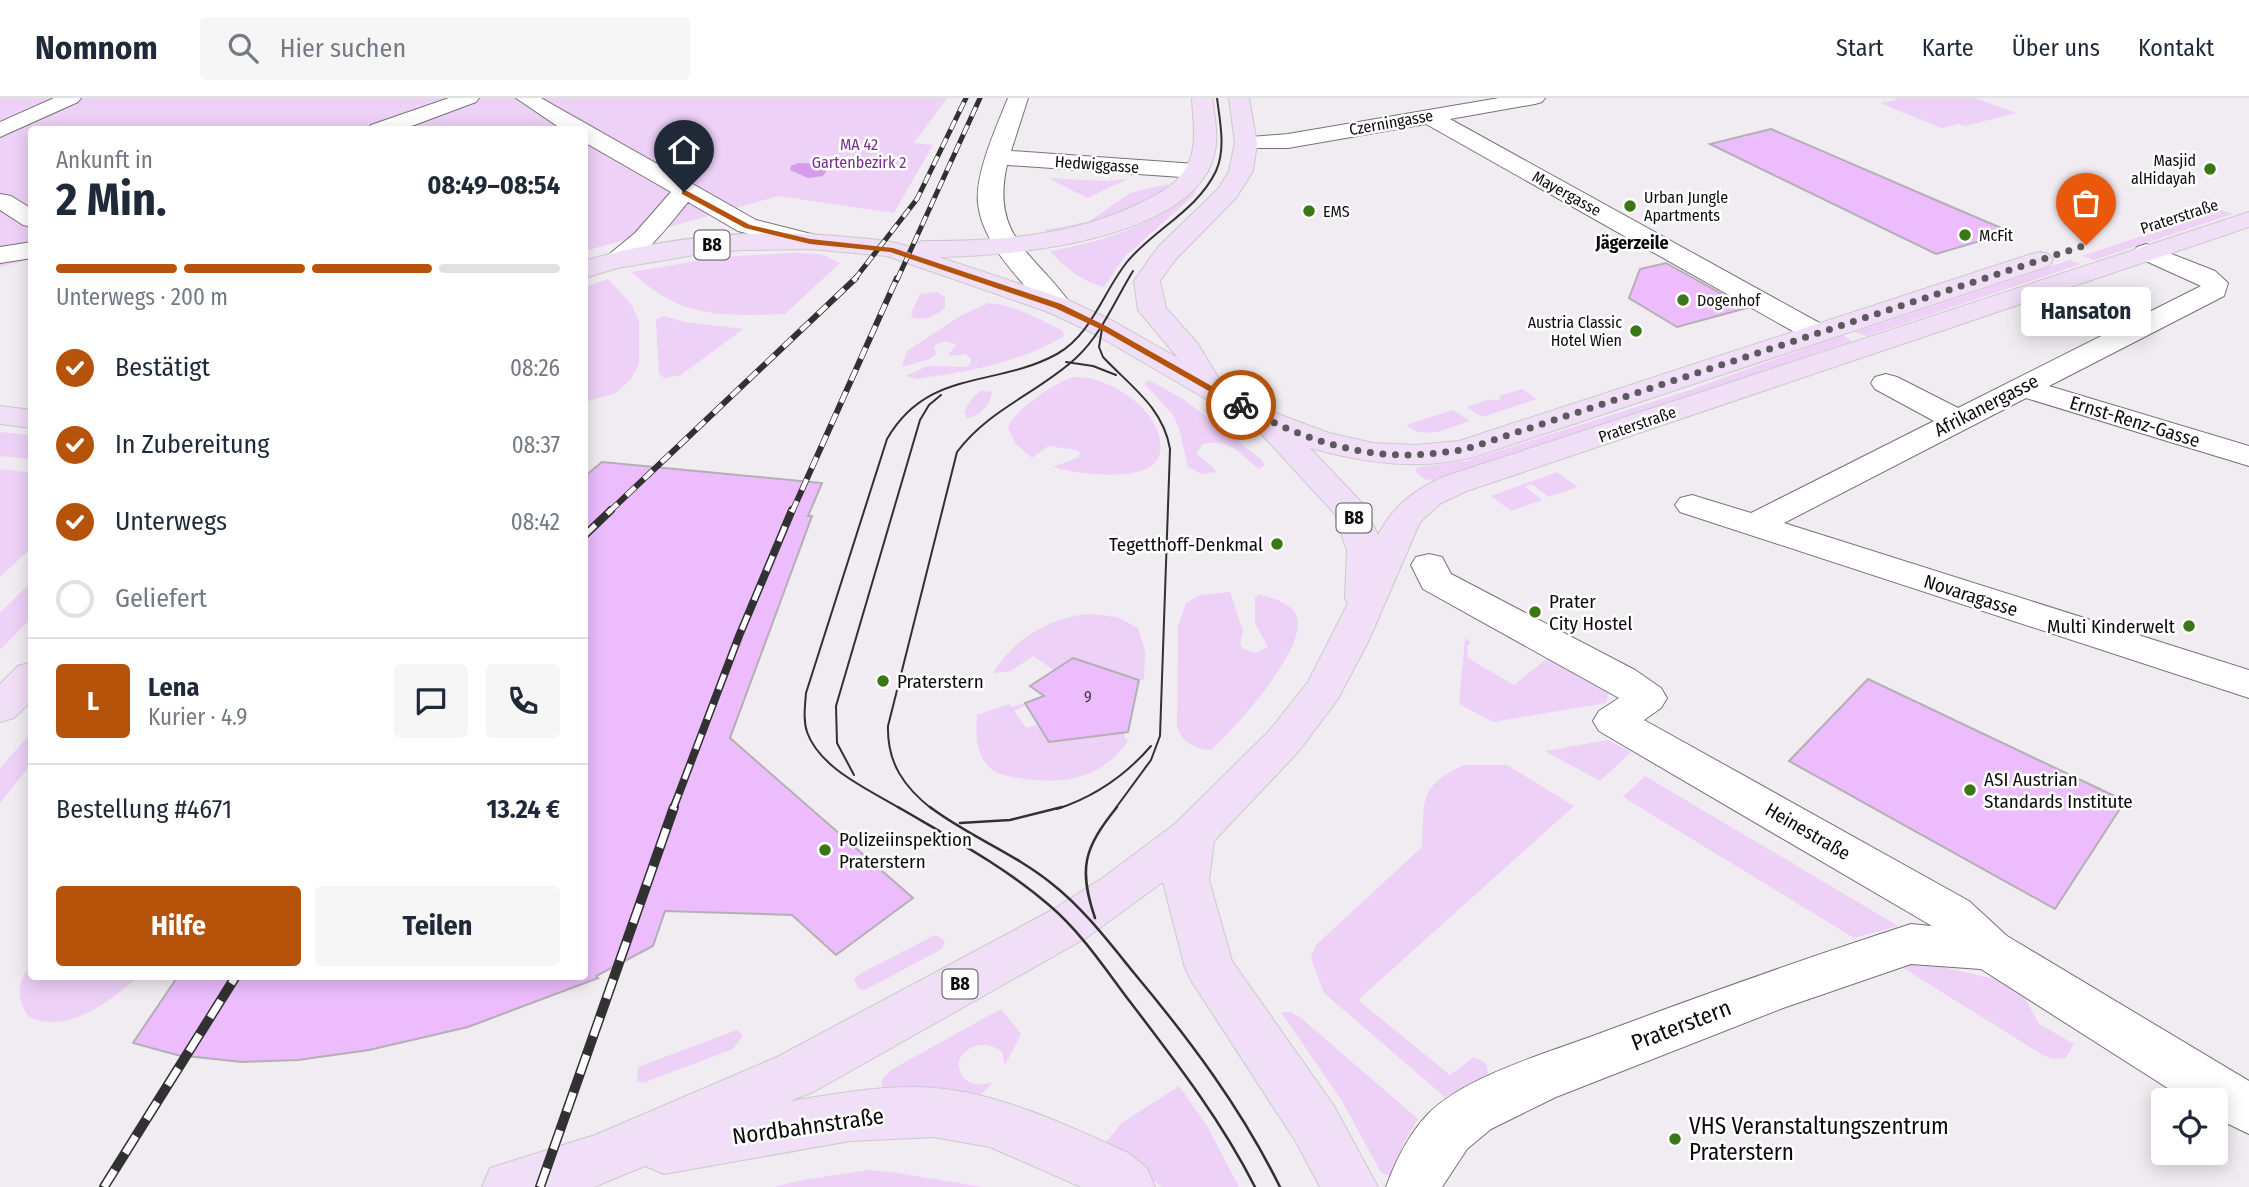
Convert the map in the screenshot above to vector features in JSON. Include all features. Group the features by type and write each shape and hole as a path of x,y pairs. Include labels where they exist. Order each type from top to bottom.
{"main road":[{"name":"B8","path":"588,269 614,261 700,246 741,242 810,241 891,249 1007,247 1108,228 1170,197 1196,171 1206,143 1202,98"},
{"name":"B8","path":"1212,388 1188,350 1152,310 1147,281 1167,253 1228,193 1241,170 1246,143 1239,98"},
{"name":"Praterstraße","path":"1364,608 1391,551 1396,533 1407,516 1429,496 1455,484 2136,242 2249,195"},
{"name":"Praterstraße","path":"2136,242 2249,219"},
{"name":"B8","path":"510,1187 600,1160 796,1074 1086,914 1192,835 1284,741 1324,689 1364,608 1365,551 1350,510 1267,421 1100,326 1058,306 891,249"},
{"name":"Praterstraße","path":"1267,421 1314,439 1378,452 1410,455 1463,450 1815,332 2063,253"},
{"path":"0,415 28,418"},
{"path":"0,708 28,679"},
{"path":"1192,835 1185,880 1209,968 1315,1124 1350,1187"},
{"name":"Nordbahnstraße","path":"600,1160 850,1116 934,1112 992,1124 1080,1158 1108,1172 1127,1187"}],"street":[{"path":"0,130 71,98"},
{"path":"390,126 469,98"},
{"path":"526,98 572,126"},
{"path":"1017,98 998,157 990,201 1007,247 1058,306"},
{"name":"Czerningasse","path":"1246,143 1288,141 1535,98"},
{"name":"Mayergasse","path":"1428,116 1815,332"},
{"path":"588,135 747,226 810,241"},
{"name":"Hedwiggasse","path":"998,157 1196,171"},
{"path":"614,261 644,238 684,192"},
{"path":"28,196 2,201 28,217"},
{"name":"Afrikanergasse","path":"1753,525 2203,298 2214,290 2215,283 2206,277 2136,242"},
{"path":"0,255 28,251"},
{"path":"1886,383 1956,421"},
{"name":"Ernst-Renz-Gasse","path":"2022,387 2249,456"},
{"name":"Novaragasse","path":"1692,505 2249,684"},
{"name":"Heinestraße","path":"1429,565 1436,581 1621,680 1647,698 1614,721 1952,914 1990,950 2249,1110"},
{"name":"Praterstern","path":"1414,1187 1422,1165 1448,1131 1472,1112 1537,1080 1768,992 1911,944 1990,950"}],"green space":[{"name":"MA 42 Gartenbezirk 2","path":"0,98 947,98 914,143 933,145 894,213 778,196 588,250 588,126 28,126 28,260 0,267"},
{"path":"1894,98 1975,98 2016,113 1965,126 1959,124 1941,128 1880,103 1896,100"},
{"path":"1048,178 1105,181 1128,179 1087,198"},
{"path":"1168,184 1160,193 1131,209 1049,234 1044,230 1088,222 1130,193"},
{"path":"1196,191 1192,197 1124,257 1104,287 1074,273 1050,251 1089,243 1126,231 1161,214"},
{"path":"2221,210 2233,214 2094,260 2082,256"},
{"path":"821,254 840,263 785,314 741,315 703,311 668,299 632,272 719,257"},
{"path":"2070,260 2081,264 1866,336 1855,332"},
{"path":"608,279 632,305 639,322 639,364 631,379 616,393 588,401 588,286"},
{"path":"937,292 945,297 945,308 930,317 913,318 911,313 920,294"},
{"path":"988,303 1026,313 1062,330 1064,336 1029,353 992,365 917,379 905,376 928,366 970,365 971,359 965,354 950,356 949,353 957,345 945,341 934,346 936,354 930,359 902,367 907,351 962,315"},
{"path":"664,316 685,322 743,329 681,375 664,378 659,374 656,320"},
{"path":"1842,335 1852,341 1436,481 1424,479 1415,471 1418,467 1467,461 1693,389"},
{"path":"1075,377 1105,383 1135,401 1147,413 1156,426 1160,441 1159,456 1153,465 1127,474 1077,472 1053,467 1079,457 1077,450 1048,446 1032,458 1015,443 1008,427 1019,412 1048,390"},
{"path":"1149,380 1183,399 1262,460 1264,465 1259,469 1233,448 1211,443 1202,445 1196,454 1216,472 1202,474 1188,467 1179,428 1173,415 1144,383"},
{"path":"1522,389 1537,399 1482,417 1467,407 1490,399 1501,399 1499,396"},
{"path":"981,391 992,392 990,401 980,412 967,418 964,411 973,397"},
{"path":"1453,410 1470,421 1429,433 1406,425"},
{"path":"0,432 28,435 28,459 0,456"},
{"path":"0,469 28,473 28,551 0,577"},
{"path":"1557,472 1578,487 1549,497 1531,484 1525,487 1542,500 1511,511 1491,496"},
{"path":"28,585 28,621 0,650 0,613"},
{"path":"1230,592 1243,631 1240,644 1243,649 1256,653 1268,647 1255,623 1255,598 1259,594 1289,607 1296,615 1298,629 1292,646 1267,687 1211,750 1186,741 1177,726 1178,627 1186,603 1201,595"},
{"path":"1091,614 1117,617 1138,628 1145,651 1144,680 1073,658 1054,670 1033,656 1011,671 993,673 1012,650 1035,632 1062,619"},
{"path":"1465,639 1471,642 1467,646 1468,658 1514,685 1550,656 1609,692 1606,703 1493,722 1459,704"},
{"path":"1025,703 1027,705 1014,711 1026,728 1039,724 1124,733 1125,739 1129,739 1108,763 1081,776 1051,781 1035,780 992,770 979,749 977,715 1009,704 1012,707"},
{"path":"28,736 28,768 0,803 0,768"},
{"path":"1608,740 1631,752 1600,781 1545,751"},
{"path":"1464,765 1507,765 1574,806 1358,1000 1450,1075 1474,1057 1486,1063 1488,1073 1481,1081 1445,1097 1324,993 1311,958 1316,945 1422,847 1426,797 1438,780"},
{"path":"1645,776 1898,926 1854,938 1623,797"},
{"path":"935,935 945,941 942,949 865,990 859,989 854,979 858,975"},
{"path":"1916,961 2017,984 2039,1024 2074,1044 2066,1058 2052,1059 2043,1055 1900,966"},
{"path":"28,969 28,980 134,980 88,1013 59,1022 29,1017 20,993"},
{"path":"1001,1009 1021,1034 1005,1065 1002,1052 984,1045 968,1050 959,1060 961,1073 968,1082 993,1082 979,1097 883,1088 881,1081 891,1070"},
{"path":"1281,1012 1290,1012 1300,1017 1418,1119 1404,1142 1391,1176 1383,1174 1379,1169 1342,1101"},
{"path":"737,1030 743,1036 733,1049 643,1083 637,1081 638,1067"},
{"path":"1179,1086 1207,1126 1239,1187 1162,1187 1105,1143 1122,1123"},
{"path":"868,1170 891,1172 982,1187 774,1187"}],"shaded area":[{"path":"798,163 825,164 829,167 823,176 808,178 790,170 791,166"}],"building":[{"path":"1771,129 2011,232 1936,254 1710,144"},
{"name":"Dogenhof","path":"1666,263 1747,308 1677,327 1629,298 1640,269"},
{"path":"602,462 822,483 730,738 913,898 836,955 792,915 665,911 653,946 596,976 598,978 468,1027 369,1050 298,1060 242,1062 177,1055 133,1043 175,980 588,980 588,474"},
{"path":"1073,658 1139,680 1128,732 1049,742 1025,703 1044,696 1030,686"},
{"name":"ASI Austrian Standards Institute","path":"1868,679 2125,801 2055,909 1789,761"}],"tram line":[{"path":"901,809 834,768 814,745 807,732 805,718 806,693 887,439 904,416 922,401 942,390 1034,365 1069,346 1088,324 1127,262 1187,209 1208,185 1219,163 1222,145 1217,98"},
{"path":"1070,363 1101,328 1133,271"},
{"path":"1102,329 1099,347 1103,357 1153,409 1166,434 1170,449 1160,736 1151,760 1115,809"},
{"path":"1066,362 1070,363"},
{"path":"932,809 913,792 899,773 888,739 888,726 957,452 984,424 1070,363"},
{"path":"1070,363 1093,366 1116,375"},
{"path":"854,775 837,743 836,706 920,420 929,405 941,395"},
{"path":"1062,807 1108,784 1131,767 1151,746"},
{"path":"898,807 1014,877 1072,927 1197,1092 1228,1138 1255,1187"},
{"path":"930,807 1037,872 1084,914 1195,1049 1249,1130 1280,1187"},
{"path":"960,823 1010,820 1062,807"},
{"path":"1057,809 1062,807"},
{"path":"1095,918 1087,885 1087,859 1097,835 1117,807"}],"railway":[{"path":"854,280 917,199 966,98"},
{"path":"897,280 980,98"},
{"path":"792,512 897,278"},
{"path":"609,512 854,280"},
{"path":"588,532 611,510"},
{"path":"673,809 739,636 792,510"},
{"path":"540,1187 674,807"},
{"path":"104,1187 233,980"}],"way so far":[{"path":"1241,405 1267,421 1325,442 1399,455 1463,450 2086,245"}],"place":[{"name":"Masjid alHidayah","path":"2210,169"},
{"name":"Urban Jungle Apartments","path":"1630,206"},
{"name":"EMS","path":"1309,211"},
{"name":"McFit","path":"1965,235"},
{"name":"Hansaton","path":"2086,245"},
{"name":"Dogenhof","path":"1683,300"},
{"name":"Austria Classic Hotel Wien","path":"1636,331"},
{"name":"Tegetthoff-Denkmal","path":"1277,544"},
{"name":"Prater City Hostel","path":"1535,612"},
{"name":"Multi Kinderwelt","path":"2189,626"},
{"name":"Praterstern","path":"883,681"},
{"name":"ASI Austrian Standards Institute","path":"1970,790"},
{"name":"Polizeiinspektion Praterstern","path":"825,850"},
{"name":"VHS Veranstaltungszentrum Praterstern","path":"1675,1139"}],"district":[{"name":"Jägerzeile","path":"1632,243"}],"route":[{"path":"684,192 747,226 810,241 891,249 1058,306 1103,327 1241,405"}]}
